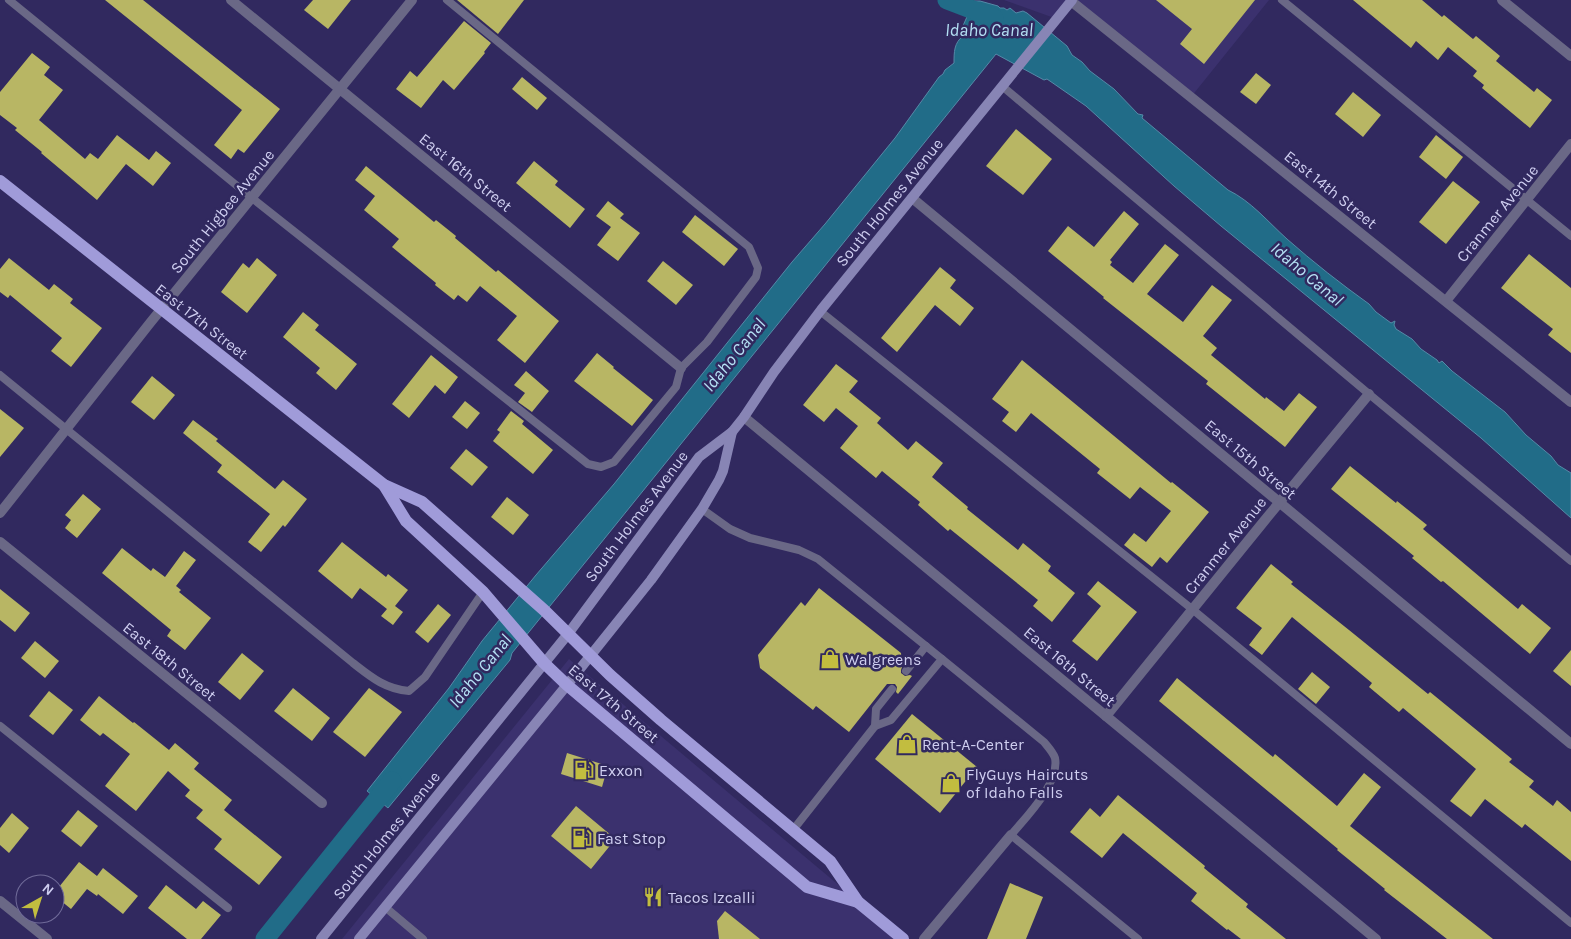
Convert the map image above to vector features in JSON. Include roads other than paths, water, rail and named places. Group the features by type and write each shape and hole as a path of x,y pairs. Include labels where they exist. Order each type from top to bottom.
{"main road":[{"name":"South Holmes Avenue","path":"321,939 568,634 699,457 732,432 774,372 820,312 1072,0"},
{"name":"East 17th Street","path":"0,181 384,485 422,502 544,610 590,656 661,720 830,861 858,902 902,939"},
{"path":"359,939 651,580 702,509 723,471 732,432"},
{"name":"East 17th Street","path":"384,485 406,521 483,592 544,663 567,685 807,886 858,902"}],"street":[{"name":"East 16th Street","path":"231,0 681,368"},
{"name":"South Higbee Avenue","path":"0,513 161,310 412,0"},
{"name":"East 14th Street","path":"1072,0 1571,402"},
{"path":"1502,0 1571,56"},
{"name":"Cranmer Avenue","path":"1446,301 1571,144"},
{"name":"East 15th Street","path":"912,198 1571,744"},
{"name":"Cranmer Avenue","path":"1106,716 1369,394"},
{"name":"East 16th Street","path":"744,417 1376,939"},
{"name":"East 18th Street","path":"0,542 322,803"},
{"path":"924,939 1011,835"},
{"path":"0,901 47,939"}],"lane":[{"path":"9,0 252,198 588,464 601,467 614,462 676,387 681,368 708,342 756,277 758,268 749,246 446,0"},
{"path":"1282,0 1571,236"},
{"path":"1002,86 1369,394 1571,560"},
{"path":"820,312 1192,609 1571,923"},
{"path":"0,375 353,663 376,681 396,690 409,691 424,677 483,592"},
{"path":"702,509 730,529 750,538 799,550 818,559 1044,742 1055,758 1055,768 1051,782 1011,835 1138,939"},
{"path":"906,671 926,646"},
{"path":"793,830 875,726 891,720 942,659"},
{"path":"875,726 876,709 892,689"},
{"path":"0,726 228,908"},
{"path":"385,907 422,939"}],"water":[{"name":"Idaho Canal","path":"974,1 980,1 1007,10 1010,8 1016,13 1023,11 1027,13 1067,46 1072,55 1114,89 1138,114 1143,115 1142,118 1228,190 1252,206 1307,256 1369,304 1376,312 1391,323 1395,321 1396,329 1412,339 1439,363 1442,361 1505,412 1558,465 1571,473 1571,518 1481,438 1221,226 1086,106 1047,79 1044,80 996,54 512,653 510,660 388,808 367,791 449,688 482,641 614,484 792,262 895,138 939,77 954,63 955,48 963,36 962,28"}],"waterway":[{"path":"947,0 994,18"},
{"name":"Idaho Canal","path":"265,939 392,781"}],"place":[{"name":"Walgreens","path":"830,659"},
{"name":"Rent-A-Center","path":"907,744"},
{"name":"Exxon","path":"584,770"},
{"name":"FlyGuys Haircuts of Idaho Falls","path":"951,783"},
{"name":"Fast Stop","path":"582,838"},
{"name":"Tacos Izcalli","path":"653,897"}]}
